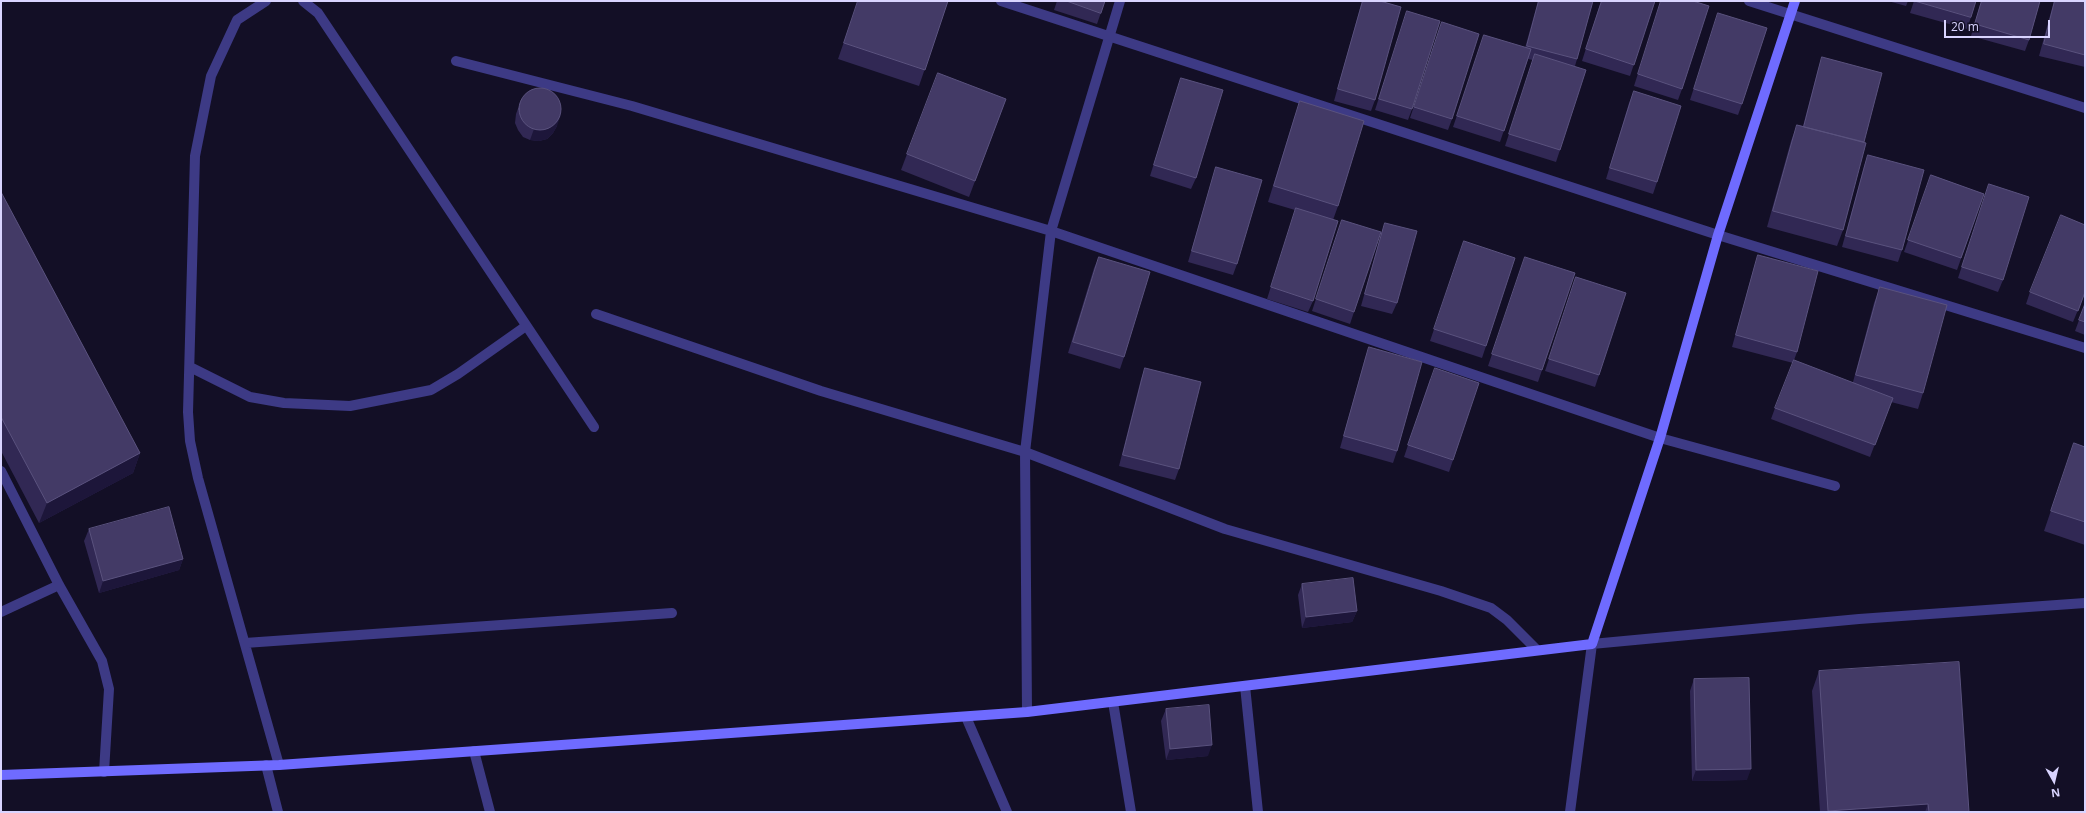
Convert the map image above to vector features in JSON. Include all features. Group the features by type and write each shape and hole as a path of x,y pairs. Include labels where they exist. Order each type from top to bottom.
{"street":[{"path":"266,1 237,20 211,76 194,156 188,412 190,441 198,478 279,765"},
{"path":"303,1 318,13 594,427"},
{"path":"1001,1 1109,35 1718,236 2085,348"},
{"path":"1027,712 1025,452 1051,231 1120,1"},
{"path":"1749,1 2085,108"},
{"path":"1570,812 1592,644 1660,438 1718,236 1795,1"},
{"path":"456,61 632,106 1051,231 1660,438 1835,486"},
{"path":"596,314 821,391 1025,452 1225,529 1441,591 1491,608 1507,620 1537,650"},
{"path":"190,367 250,397 284,403 350,406 431,390 458,374 526,326"},
{"path":"1,471 59,585 102,661 108,678 109,689 104,772"},
{"path":"1,612 59,585"},
{"path":"1,775 279,765 1027,712 1592,644 1859,619 2085,603"},
{"path":"245,643 672,613"},
{"path":"1245,686 1258,812"},
{"path":"1114,702 1131,812"},
{"path":"966,716 1007,812"},
{"path":"474,751 490,812"},
{"path":"266,765 278,812"}],"building":[{"path":"858,1 948,1 925,70 844,43"},
{"path":"1067,1 1105,1 1101,13"},
{"path":"1363,1 1380,1 1401,7 1375,100 1338,89"},
{"path":"1539,1 1593,1 1577,59 1527,46"},
{"path":"1602,1 1655,1 1634,65 1586,49"},
{"path":"1661,1 1693,1 1709,6 1682,89 1638,74"},
{"path":"1915,1 1976,1 1971,17"},
{"path":"1982,1 2040,1 2029,40 1975,24"},
{"path":"2055,1 2085,1 2085,55 2044,44"},
{"path":"1407,11 1440,21 1412,109 1379,99"},
{"path":"1718,13 1767,28 1742,104 1694,89"},
{"path":"1442,22 1479,34 1452,119 1414,107"},
{"path":"1484,35 1531,49 1504,131 1457,116"},
{"path":"1535,54 1586,70 1560,150 1509,134"},
{"path":"1822,57 1882,73 1864,142 1804,127"},
{"path":"938,73 1006,99 975,181 907,154"},
{"path":"1181,78 1223,90 1196,178 1154,165"},
{"path":"536,88 544,88 552,91 558,97 561,109 558,121 552,127 544,130 536,130 528,127 522,121 519,113 519,105 522,97 528,91"},
{"path":"1634,91 1681,106 1657,182 1610,168"},
{"path":"1300,101 1364,121 1338,206 1274,186"},
{"path":"1797,125 1866,143 1843,230 1773,211"},
{"path":"1868,155 1924,170 1902,250 1846,236"},
{"path":"1216,167 1262,180 1237,264 1192,251"},
{"path":"1931,175 1984,194 1961,258 1908,240"},
{"path":"1989,184 2029,197 2003,280 1962,267"},
{"path":"1,192 140,453 47,503 1,417"},
{"path":"1296,208 1338,221 1313,301 1271,287"},
{"path":"2061,215 2085,225 2085,292 2078,311 2030,292"},
{"path":"1342,220 1381,232 1354,312 1316,299"},
{"path":"1385,223 1417,231 1397,303 1365,294"},
{"path":"1464,241 1515,258 1486,346 1434,329"},
{"path":"1758,255 1818,271 1797,352 1736,335"},
{"path":"1099,257 1150,272 1124,357 1073,342"},
{"path":"1525,257 1575,273 1542,370 1492,354"},
{"path":"1576,277 1626,293 1599,375 1549,359"},
{"path":"1880,287 1947,305 1923,393 1856,375"},
{"path":"2085,304 2085,322 2079,320"},
{"path":"1369,347 1422,362 1397,451 1344,436"},
{"path":"1794,360 1893,398 1875,445 1775,408"},
{"path":"1145,368 1201,382 1179,469 1123,455"},
{"path":"1435,368 1479,383 1453,460 1408,445"},
{"path":"2074,443 2085,447 2085,522 2051,511"},
{"path":"169,507 183,559 103,581 89,529"},
{"path":"1353,578 1357,611 1306,617 1302,584"},
{"path":"1959,662 1969,812 1929,812 1928,804 1828,811 1819,671"},
{"path":"1749,678 1751,769 1696,770 1694,679"},
{"path":"1209,705 1212,745 1170,749 1166,709"}]}
